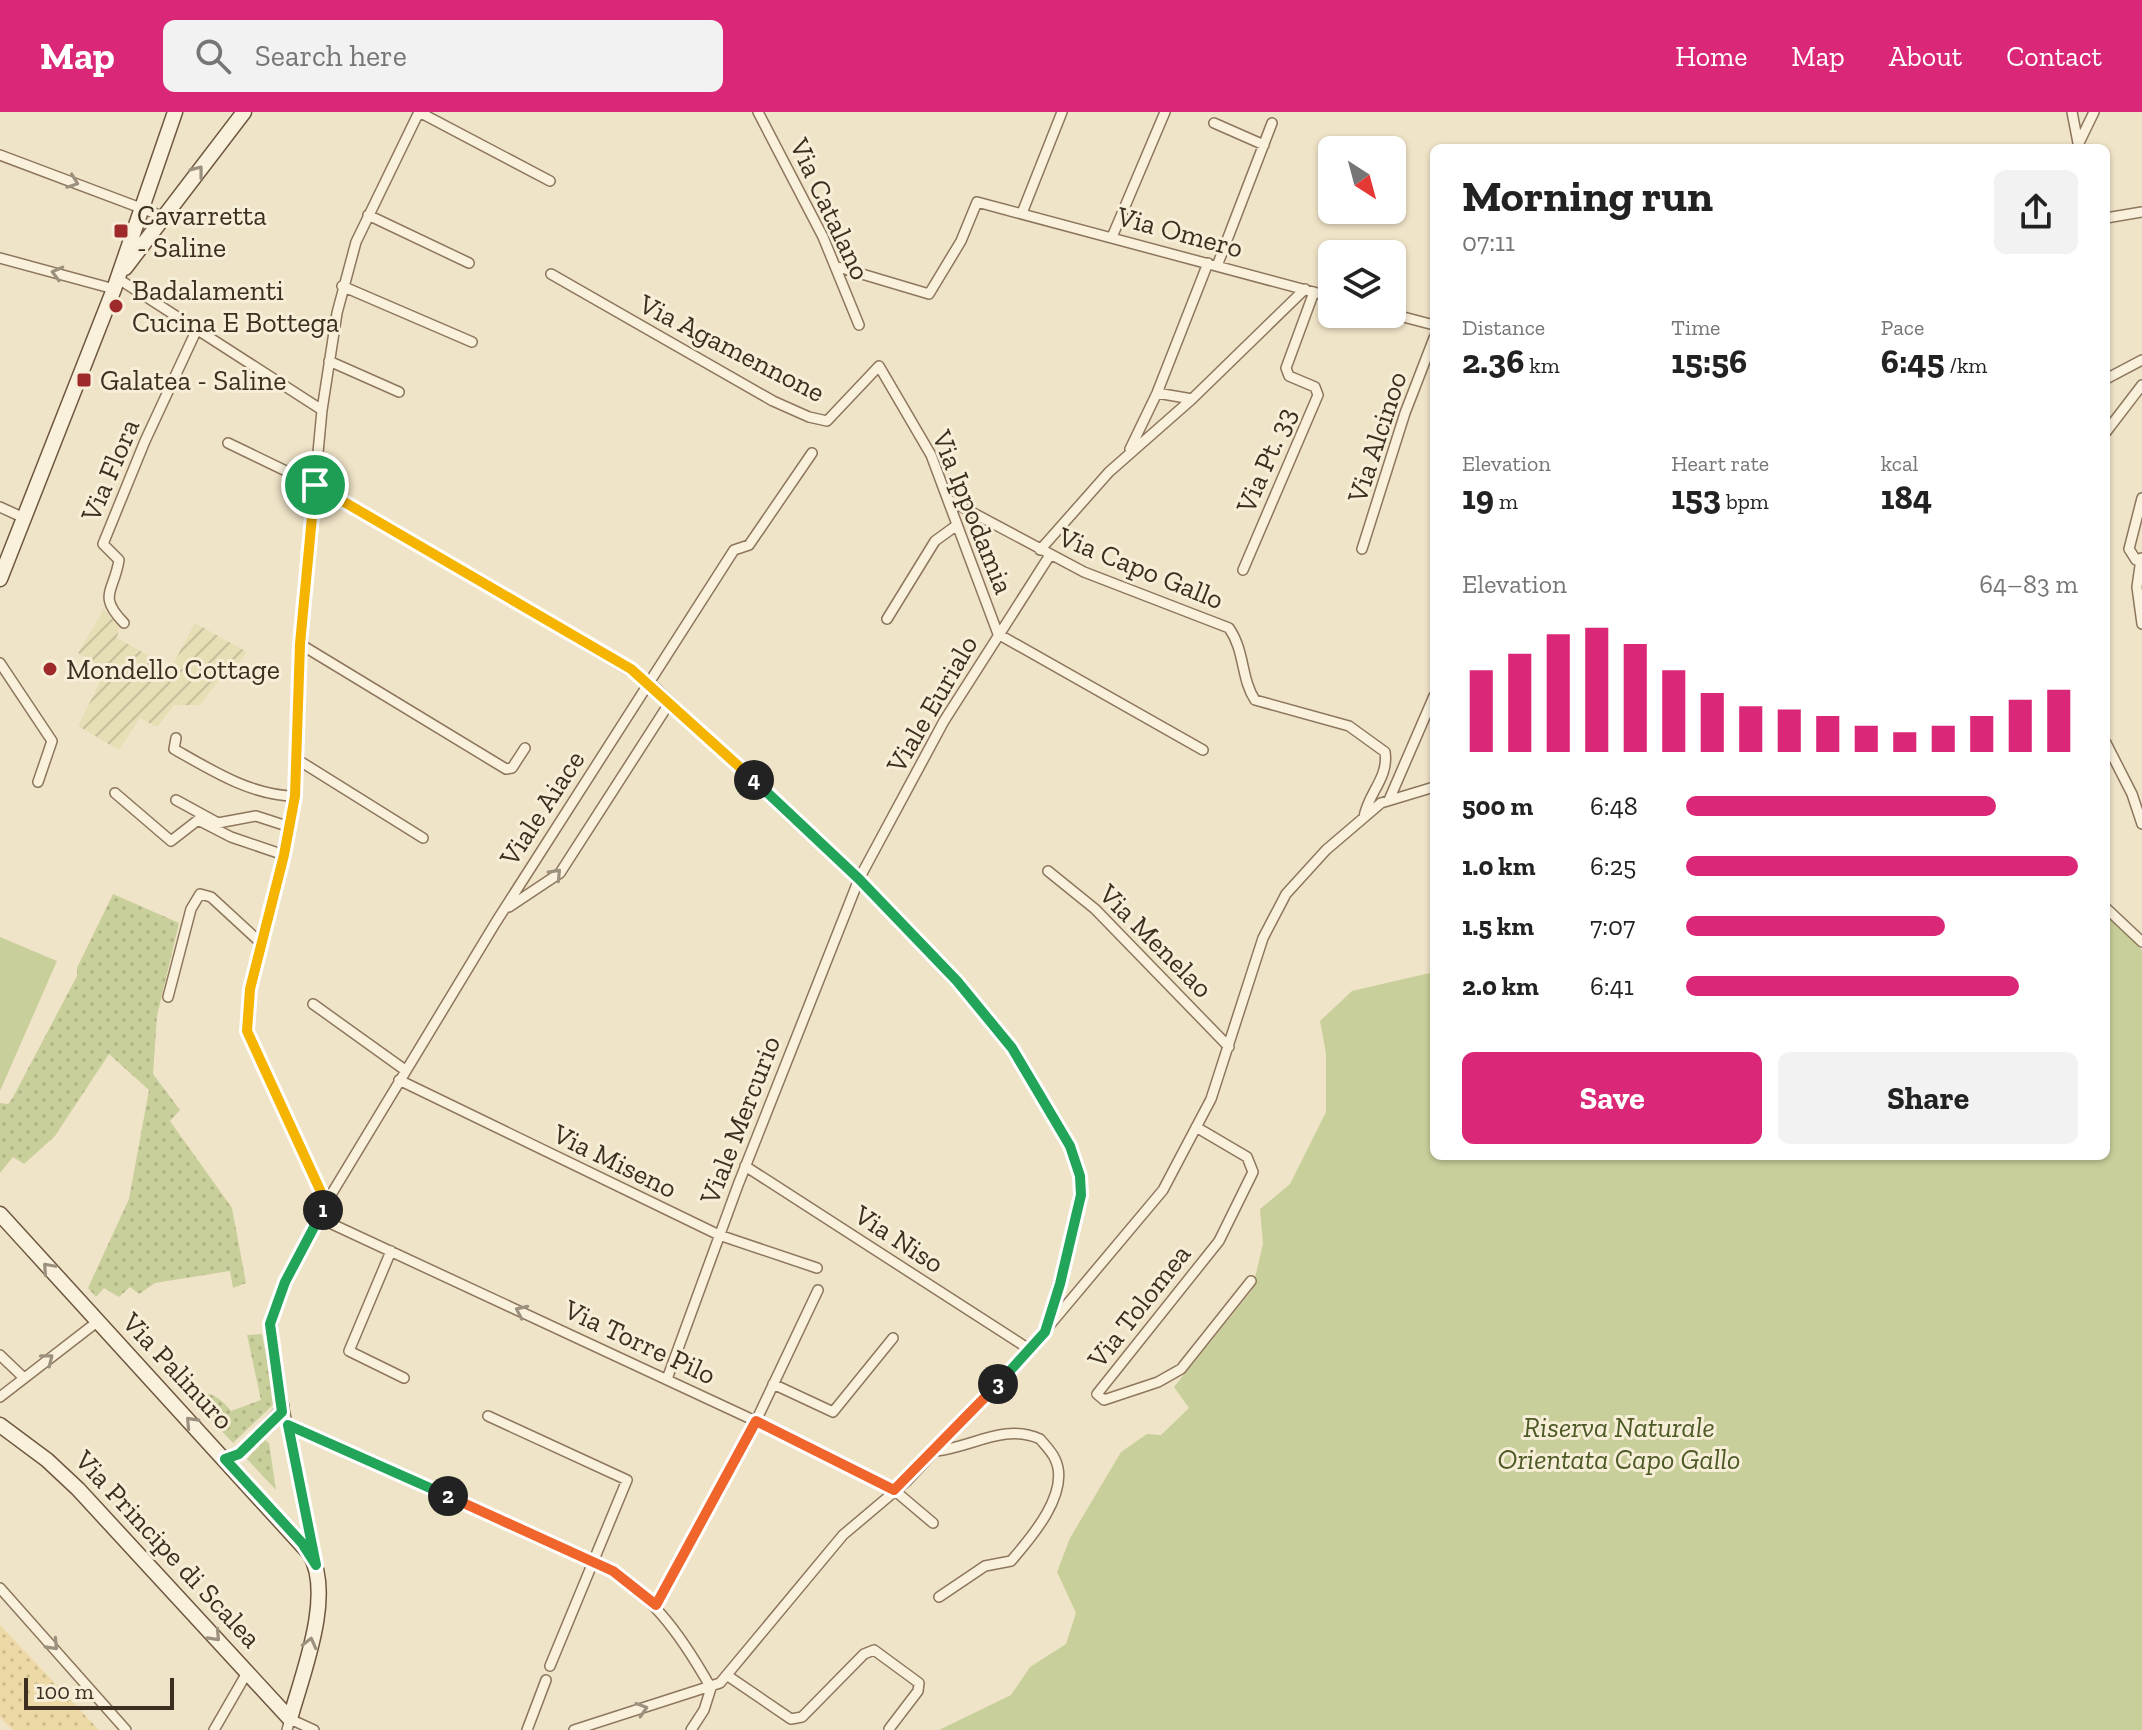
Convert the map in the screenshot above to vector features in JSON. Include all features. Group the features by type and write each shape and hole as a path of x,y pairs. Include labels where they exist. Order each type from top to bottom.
{"main road":[{"path":"0,579 116,283 140,206 175,112"},
{"path":"116,283 162,216 244,112"},
{"name":"Via Palinuro","path":"0,1214 302,1543 316,1565"},
{"name":"Via Principe di Scalea","path":"0,1425 63,1474 248,1671 289,1724"},
{"path":"289,1724 317,1611 316,1565"}],"street":[{"path":"326,1203 247,1031 250,989 284,855 295,796 300,644 322,410 342,286 368,215 419,112 550,181"},
{"name":"Via Catalano","path":"758,112 788,165 859,325"},
{"path":"1019,212 1062,112"},
{"path":"1112,237 1165,112"},
{"path":"2072,112 2079,144"},
{"path":"2080,144 2094,112"},
{"path":"1214,123 1264,145"},
{"path":"1040,550 1132,447 1272,123"},
{"path":"0,155 162,216"},
{"name":"Via Omero","path":"835,266 929,294 961,241 977,202 1318,293"},
{"path":"2110,217 2142,212"},
{"path":"368,215 469,263"},
{"path":"0,258 116,283 197,329 322,410"},
{"name":"Via Agamennone","path":"551,274 720,371 809,417 827,421 879,366"},
{"path":"342,286 472,342"},
{"path":"1109,472 1309,291"},
{"name":"Via Pt. 33","path":"1243,570 1318,395 1315,387 1289,376 1286,368 1309,291"},
{"path":"1406,318 1430,324"},
{"name":"Via Flora","path":"124,623 108,605 106,596 116,576 119,560 103,544 145,441 197,329"},
{"name":"Via Alcinoo","path":"1362,549 1405,413 1430,348"},
{"path":"329,361 399,392"},
{"path":"2110,377 2137,362 2142,372"},
{"name":"Via Ippodamia","path":"879,366 931,455 998,634"},
{"path":"2110,427 2142,385"},
{"path":"1157,393 1192,399"},
{"path":"228,443 315,485 649,682 859,879 957,981 1012,1048 1070,1146 1080,1176 1081,1195 1045,1332"},
{"name":"Viale Aiace","path":"316,1565 270,1324 285,1282 326,1203 496,922 734,550 749,545 812,453"},
{"path":"2142,498 2129,549 2136,560 2142,558 2137,587 2142,624"},
{"name":"Via Capo Gallo","path":"949,500 1050,555 1229,628 1238,642 1249,691 1255,700 1349,726 1385,752 1387,766 1365,806 1364,817"},
{"path":"0,507 24,518"},
{"path":"887,619 935,541 957,525"},
{"name":"Viale Eurialo","path":"859,879 944,721 1050,555"},
{"path":"998,634 1203,750"},
{"path":"300,644 506,769 512,768 525,748"},
{"path":"0,663 52,741 38,782"},
{"path":"496,922 516,901 560,873 670,702"},
{"path":"1389,800 1430,705"},
{"path":"176,738 174,749 222,775 267,794 295,796"},
{"path":"2110,751 2132,794 2142,824"},
{"path":"298,760 423,838"},
{"path":"1389,800 1430,788"},
{"path":"115,793 171,841 198,820 231,837 284,855"},
{"path":"176,800 218,823 256,816 290,827"},
{"name":"Via Tolomea","path":"574,1730 711,1688 728,1676 826,1554 936,1451 1045,1332 1163,1190 1211,1099 1263,938 1286,894 1326,850 1389,800"},
{"name":"Via Menelao","path":"1048,871 1095,909 1229,1047"},
{"name":"Viale Mercurio","path":"667,1379 745,1166 859,879"},
{"path":"168,997 191,909 200,894 211,897 262,944"},
{"path":"2110,912 2142,942"},
{"path":"313,1004 405,1070"},
{"name":"Via Miseno","path":"399,1080 719,1235 817,1268"},
{"name":"Via Tolomea","path":"1196,1127 1247,1157 1253,1172 1219,1241 1097,1394 1104,1400 1158,1382 1181,1369 1251,1281"},
{"name":"Via Niso","path":"745,1166 1029,1349"},
{"name":"Via Torre Pilo","path":"319,1218 756,1421 894,1490 933,1523"},
{"path":"391,1251 349,1351 404,1378"},
{"path":"656,1605 756,1421 818,1290"},
{"path":"0,1397 97,1322"},
{"path":"773,1384 833,1412 893,1338"},
{"path":"0,1355 24,1378"},
{"path":"225,1459 239,1454 284,1406"},
{"path":"488,1416 627,1480 591,1560 550,1666"},
{"path":"288,1425 591,1560 629,1581 656,1605 682,1638 711,1688 704,1710 691,1730"},
{"path":"936,1451 961,1448 1000,1433 1017,1432 1040,1439 1057,1461 1056,1490 1049,1509 1019,1553 1011,1561 985,1566 964,1577 939,1597"},
{"path":"0,1588 126,1730"},
{"path":"728,1676 791,1719 802,1717 864,1654 874,1650 919,1683 918,1691 889,1729"},
{"path":"214,1730 248,1671"},
{"path":"527,1730 546,1680"},
{"path":"289,1724 314,1730"}],"shaded area":[{"path":"104,609 119,628 117,638 171,668 195,623 247,652 233,671 227,669 200,705 174,705 157,727 140,718 119,750 78,726 106,670 78,653"}],"green space":[{"path":"113,894 179,923 157,1016 153,1074 180,1110 170,1121 232,1208 246,1283 233,1288 230,1271 155,1283 139,1294 130,1287 119,1297 104,1288 96,1297 88,1288 129,1199 149,1090 109,1054 55,1136 24,1164 13,1157 0,1173 0,1103 8,1104 12,1099 77,976 77,968"},
{"name":"Riserva Naturale Orientata Capo Gallo","path":"2110,919 2142,950 2142,1730 939,1730 1011,1695 1030,1667 1066,1644 1076,1613 1057,1572 1070,1538 1121,1452 1147,1434 1161,1435 1189,1408 1174,1387 1252,1290 1263,1244 1260,1209 1290,1184 1326,1112 1326,1053 1320,1021 1352,991 1430,973 1430,1160 2110,1160"},
{"path":"0,937 57,961 0,1091"},
{"path":"262,1334 275,1403 233,1443 188,1396 201,1393 212,1395 231,1411 261,1400 247,1335"},
{"path":"265,1440 269,1443 276,1490 247,1459"}],"sand":[{"path":"0,1625 99,1730 13,1730 0,1717"}],"place":[{"name":"Cavarretta - Saline","path":"121,231"},
{"name":"Badalamenti Cucina E Bottega","path":"116,306"},
{"name":"Galatea - Saline","path":"84,380"},
{"name":"Mondello Cottage","path":"50,669"}],"route":[{"path":"315,485 649,682 859,879 957,981 1012,1048 1076,1161 1081,1195 1078,1214 1045,1332 936,1451 894,1490 756,1421 656,1605 629,1581 591,1560 288,1425 316,1565 302,1543 225,1459 239,1454 282,1412 284,1406 272,1352 270,1324 285,1282 326,1203 247,1031 250,989 284,855 295,796 300,644 315,485"}]}
